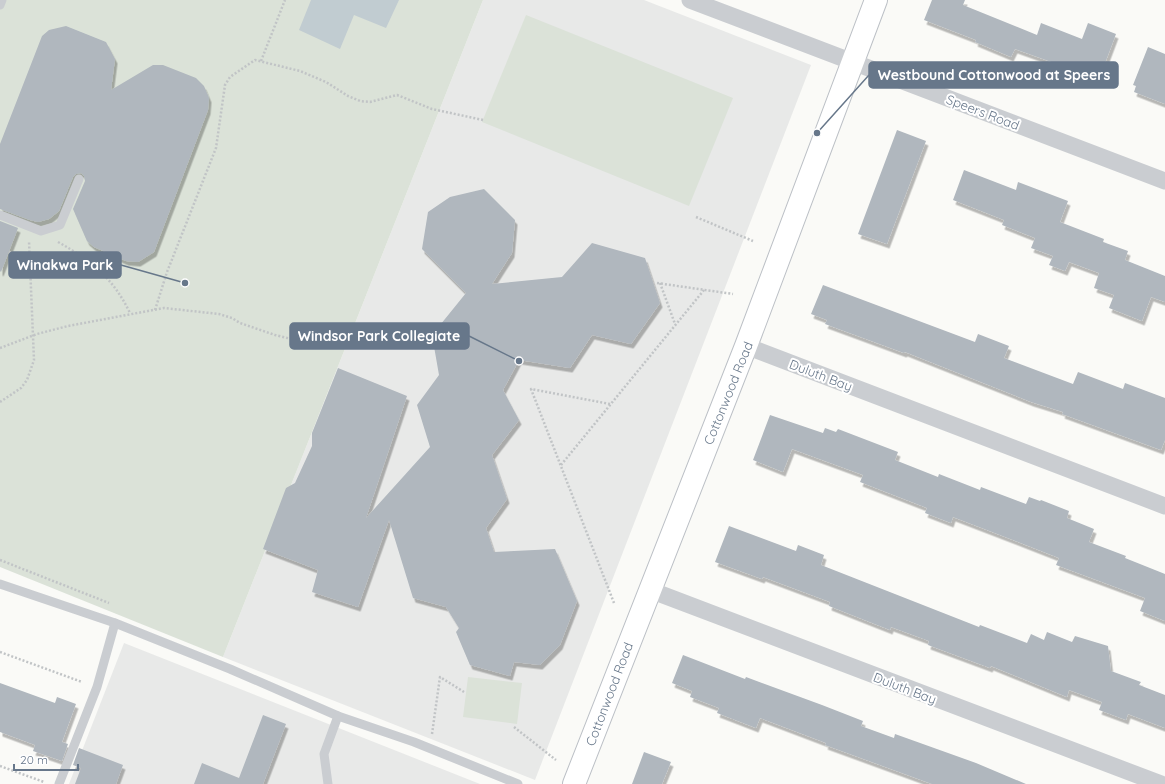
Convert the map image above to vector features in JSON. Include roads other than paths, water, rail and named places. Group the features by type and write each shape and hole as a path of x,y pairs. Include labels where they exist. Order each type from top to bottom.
{"street":[{"name":"Speers Road","path":"690,0 1165,181"},
{"name":"Cottonwood Road","path":"574,784 746,346 876,0"},
{"name":"Duluth Bay","path":"746,346 1165,506"},
{"name":"Duluth Bay","path":"650,590 1161,784"}],"lane":[{"path":"0,5 2,0"},
{"path":"0,215 41,231 60,225 79,179"},
{"path":"0,584 115,623 230,669 338,716 430,748 518,784"},
{"path":"59,784 97,687 115,623"},
{"path":"328,784 324,754 338,716"}],"place":[{"name":"Westbound Cottonwood at Speers","path":"817,133"},
{"name":"Winakwa Park","path":"185,283"},
{"name":"Windsor Park Collegiate","path":"519,361"}]}
